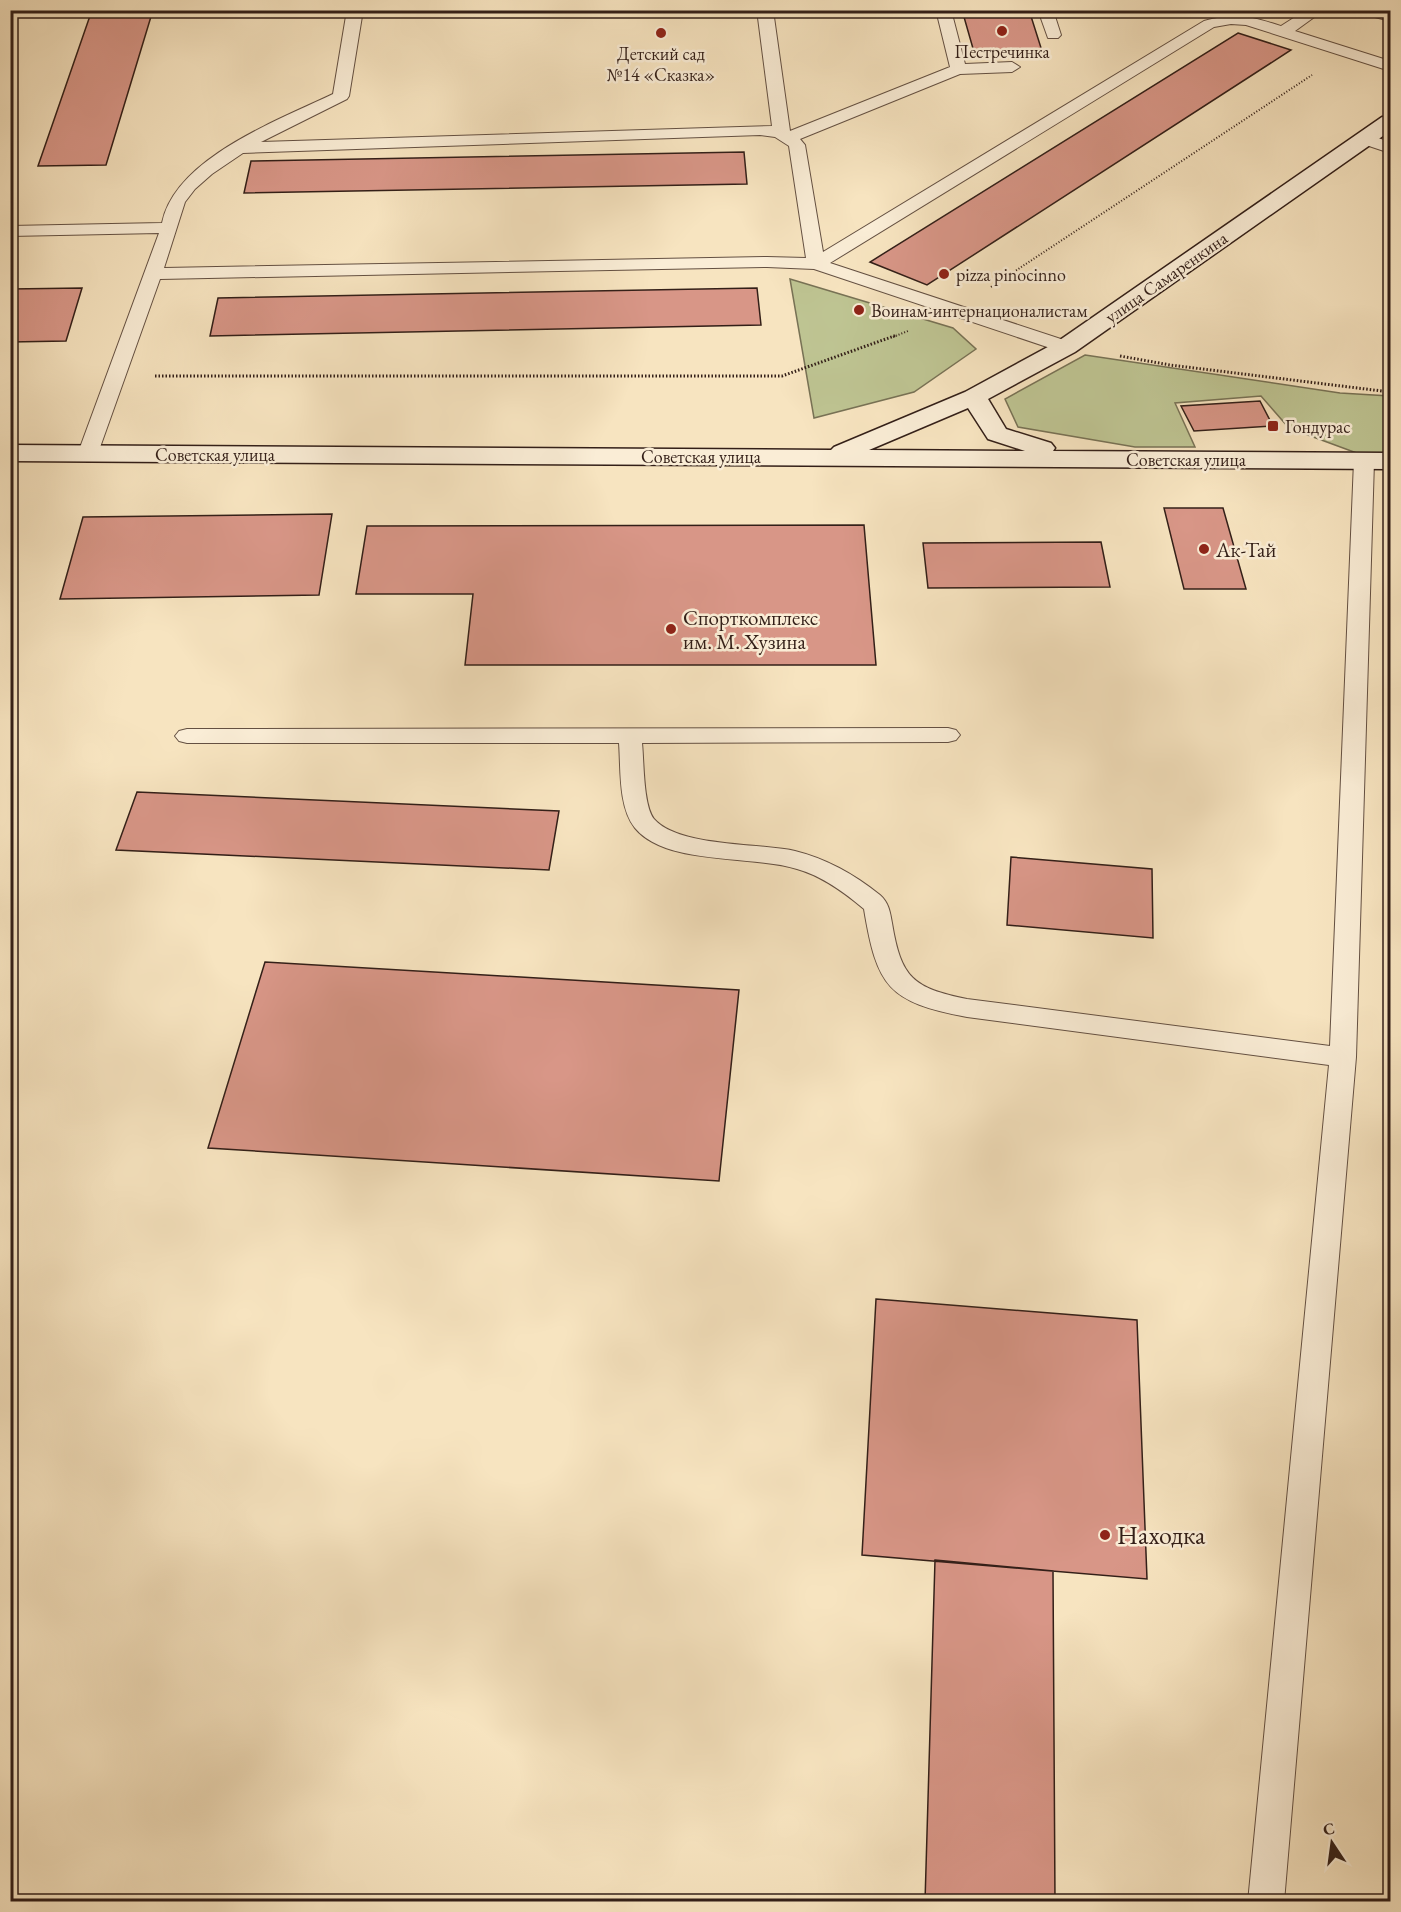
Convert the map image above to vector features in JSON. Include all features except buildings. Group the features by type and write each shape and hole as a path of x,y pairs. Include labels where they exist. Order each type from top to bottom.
{"main road":[{"name":"улица Самаренкина","path":"831,457 974,397 1066,347 1390,122"},
{"path":"974,397 997,434 1041,448 1158,459"},
{"name":"Советская улица","path":"10,453 1377,461"}],"lane":[{"path":"88,453 170,228 177,201 191,182 212,165 341,96 355,10"},
{"path":"765,10 785,135"},
{"path":"943,10 958,69"},
{"path":"1045,10 1053,35"},
{"path":"1283,32 1317,10"},
{"path":"1365,10 1390,17"},
{"path":"816,264 1209,24 1231,19 1248,21 1390,66"},
{"path":"785,135 958,69 1012,67"},
{"path":"240,148 760,130 785,135 797,145 816,264"},
{"path":"1366,139 1390,148"},
{"path":"10,231 170,228"},
{"path":"153,274 767,262 816,264 1066,347"},
{"path":"1266,1902 1343,1057 1377,461"},
{"path":"187,736 948,735"},
{"path":"630,736 638,809 643,823 655,834 679,843 793,859 828,871 850,884 876,905 882,943 895,977 920,996 967,1008 1343,1057"}],"path":[{"path":"115,376 782,376 945,318 1346,52"},
{"path":"1066,347 1170,365 1390,392"}],"green space":[{"path":"790,279 953,328 976,349 914,392 814,418"},
{"path":"1085,355 1340,393 1390,396 1390,455 1362,455 1289,428 1261,396 1175,403 1195,447 1135,447 1018,427 1005,399"}],"place":[{"name":"Пестречинка","path":"1002,31"},
{"name":"Детский сад №14 «Сказка»","path":"661,33"},
{"name":"pizza pinocinno","path":"944,274"},
{"name":"Воинам-интернационалистам","path":"859,310"},
{"name":"Гондурас","path":"1273,426"},
{"name":"Ак-Тай","path":"1204,549"},
{"name":"Спорткомплекс им. М. Хузина","path":"671,629"},
{"name":"Находка","path":"1105,1535"}]}
